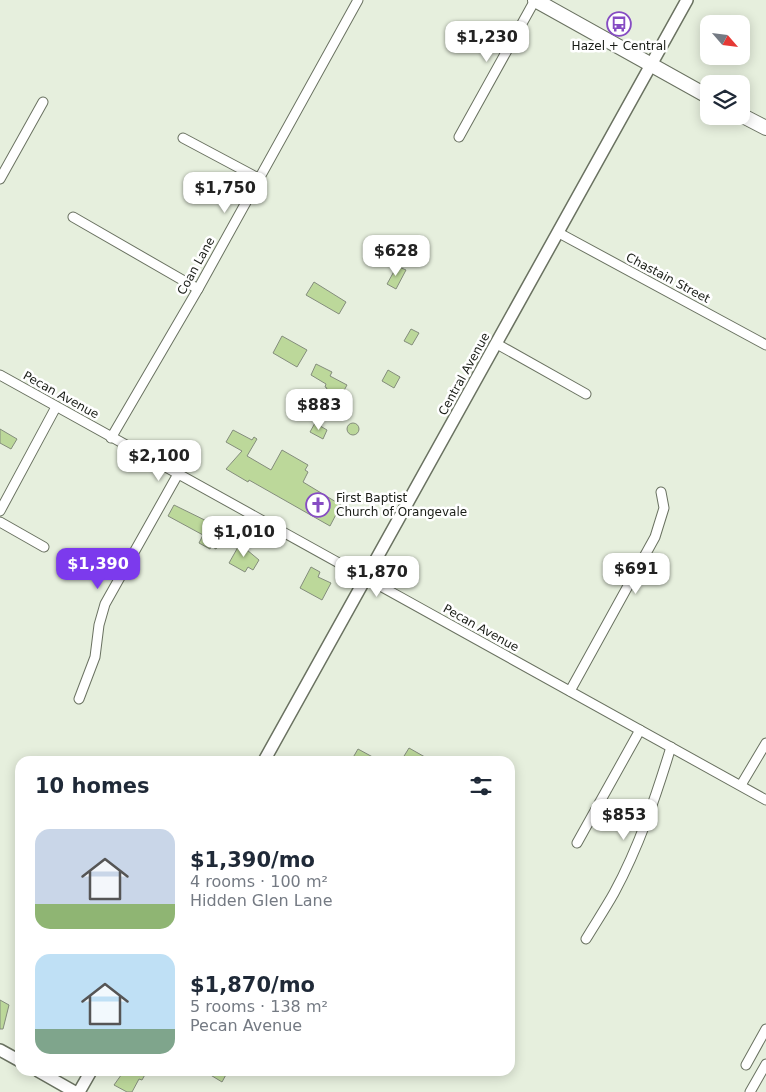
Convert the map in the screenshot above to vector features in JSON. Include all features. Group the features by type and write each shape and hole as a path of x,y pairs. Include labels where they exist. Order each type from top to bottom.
{"main road":[{"path":"535,0 700,92"},
{"path":"750,119 766,128"}],"street":[{"name":"Coan Lane","path":"111,438 198,289 358,0"},
{"path":"459,137 535,0"},
{"name":"Central Avenue","path":"267,756 687,0"},
{"path":"0,179 43,102"},
{"path":"184,138 258,178"},
{"path":"73,217 198,289"},
{"name":"Chastain Street","path":"559,233 766,345"},
{"path":"497,344 586,394"},
{"name":"Pecan Avenue","path":"0,375 766,800"},
{"path":"0,510 56,407"},
{"path":"79,699 95,657 99,625 105,604 178,474"},
{"path":"570,691 655,537 664,508 661,492"},
{"path":"0,522 44,547"},
{"path":"577,843 640,730"},
{"path":"741,785 766,743"},
{"path":"586,939 614,892 632,853 653,803 671,747"},
{"path":"746,1065 766,1029"},
{"path":"0,1050 15,1058"},
{"path":"750,1092 766,1064"},
{"path":"47,1076 75,1092"},
{"path":"79,1092 88,1076"}],"building":[{"path":"397,266 406,270 396,289 387,284"},
{"path":"314,282 346,302 339,314 306,295"},
{"path":"411,329 419,333 412,345 404,341"},
{"path":"282,336 307,350 297,367 273,353"},
{"path":"316,364 332,372 330,376 347,385 341,396 335,393 329,403 321,399 327,388 325,387 326,384 311,375"},
{"path":"388,370 400,377 394,388 382,381"},
{"path":"315,423 327,430 323,439 310,432"},
{"path":"353,423 359,429 353,435 347,429"},
{"path":"0,429 17,439 11,449 0,443"},
{"path":"233,430 252,440 254,437 257,439 247,456 271,470 282,450 308,465 305,470 308,472 303,482 341,505 330,526 226,469 242,451 226,442"},
{"path":"174,505 221,528 217,534 223,537 216,549 211,546 210,549 199,543 203,535 168,516"},
{"path":"242,540 250,545 247,550 259,560 253,570 248,567 245,572 229,563"},
{"path":"311,567 320,572 318,577 331,583 322,600 300,588"},
{"path":"409,748 423,756 404,756"},
{"path":"358,749 371,756 354,756"},
{"path":"0,1000 9,1005 3,1029 0,1029"},
{"path":"120,1076 144,1076 142,1080 139,1079 132,1092 127,1092 114,1085"},
{"path":"212,1076 225,1076 222,1082"}],"place":[{"name":"Hazel + Central","path":"619,24"},
{"name":"First Baptist Church of Orangevale","path":"318,505"}]}
